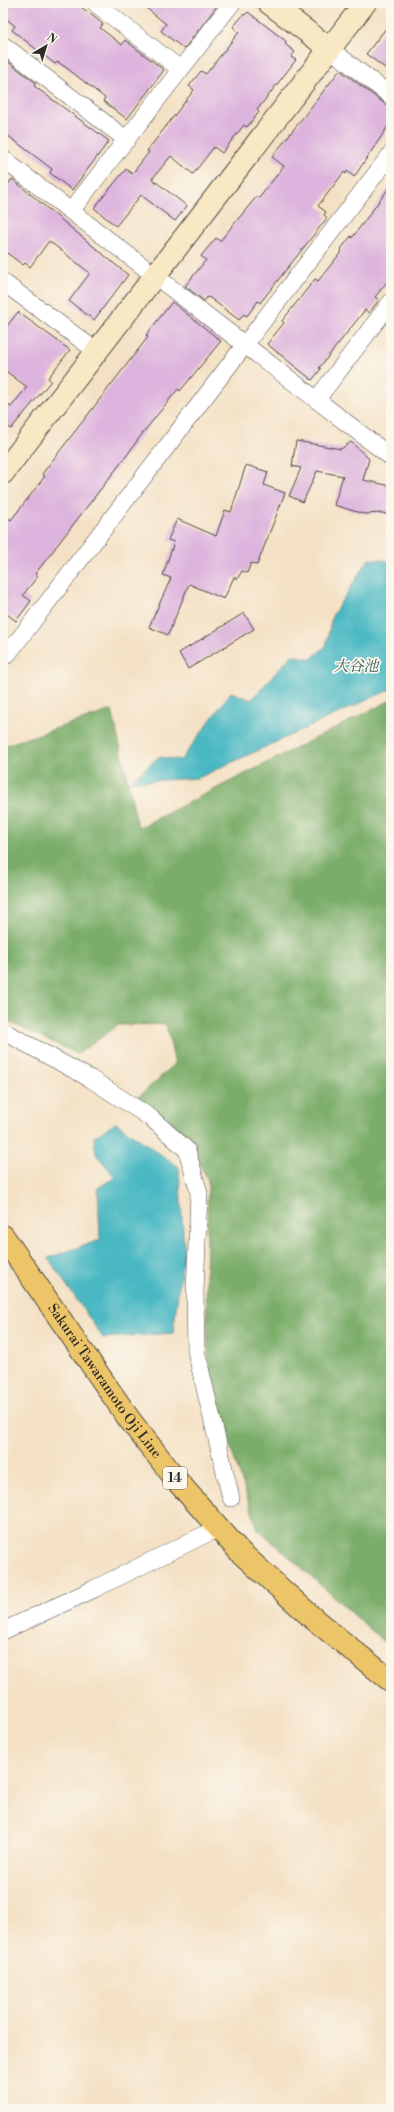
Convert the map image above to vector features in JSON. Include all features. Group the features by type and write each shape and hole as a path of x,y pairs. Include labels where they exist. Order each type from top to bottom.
{"main road":[{"name":"Sakurai Tawaramoto Oji Line","path":"3,1236 129,1419 178,1482 218,1528 240,1552 315,1620 391,1680"}],"street":[{"path":"95,3 180,69"},
{"path":"71,211 232,3"},
{"path":"269,3 391,96"},
{"path":"3,473 365,3"},
{"path":"3,45 127,140"},
{"path":"3,652 7,655 391,154"},
{"path":"3,159 391,457"},
{"path":"4,285 96,351"},
{"path":"317,399 391,302"},
{"path":"3,1031 91,1079 151,1118 187,1150 199,1193 195,1293 196,1351 231,1498"},
{"path":"3,1631 94,1589 218,1528"}],"green space":[{"path":"391,700 391,1648 258,1529 229,1443 209,1376 206,1284 208,1181 187,1136 137,1098 175,1064 166,1024 118,1025 78,1054 3,1019 3,746 112,710 138,828"}],"water":[{"name":"大谷池","path":"369,559 391,561 391,689 198,778 129,782 159,757 181,760 231,692 251,700 292,655 311,659 326,646 332,616"},
{"path":"116,1123 179,1167 184,1248 173,1333 103,1338 48,1258 100,1240 98,1188 115,1177 96,1154 94,1137"}],"building":[{"path":"3,3 76,3 103,24 100,28 122,45 125,40 164,70 127,119 103,101 105,98 68,69 58,62 55,64 12,30 15,26 3,16"},
{"path":"140,3 219,3 184,49 161,31 166,24"},
{"path":"248,12 287,42 285,44 295,52 291,57 296,60 257,110 259,112 247,127 244,125 222,153 214,147 193,174 171,156 152,179 187,206 175,221 141,195 116,226 94,208 126,169 132,174 149,152 147,151 194,90 189,86 201,71 206,74 239,32 233,27 244,14 245,15"},
{"path":"391,22 391,61 385,68 366,54"},
{"path":"3,58 36,83 34,86 109,141 72,190 50,173 52,169 3,132"},
{"path":"340,70 385,104 391,106 391,122 354,177 347,171 346,174 344,172 318,206 326,212 324,215 327,218 260,303 258,301 247,316 244,314 239,320 210,298 207,297 204,301 185,286 206,260 201,256 216,238 220,241 257,196 259,198 284,166 272,157"},
{"path":"12,179 128,275 94,320 69,301 90,273 49,241 30,267 25,263 23,265 3,250 3,191"},
{"path":"391,185 391,277 375,297 379,300 369,313 365,310 319,368 321,369 312,380 267,344 284,323 282,321 315,279 318,281"},
{"path":"172,302 221,341 180,391 178,389 142,434 35,574 38,576 23,595 31,601 16,621 3,611 3,525 8,518 11,520 45,476 42,474 148,337 146,335"},
{"path":"18,312 70,350 48,378 51,381 11,429 3,423 3,401 11,407 27,387 3,369 3,331"},
{"path":"296,441 341,449 351,442 369,459 363,480 391,486 391,516 383,513 364,514 334,505 343,476 317,471 303,502 289,496 301,468 292,466"},
{"path":"246,465 268,472 264,485 285,493 257,565 251,563 247,573 242,571 237,579 234,577 224,599 189,584 168,635 149,627 171,578 163,575 174,542 168,540 177,519 216,536 225,510 231,512"},
{"path":"244,613 254,629 188,669 179,653"}]}
